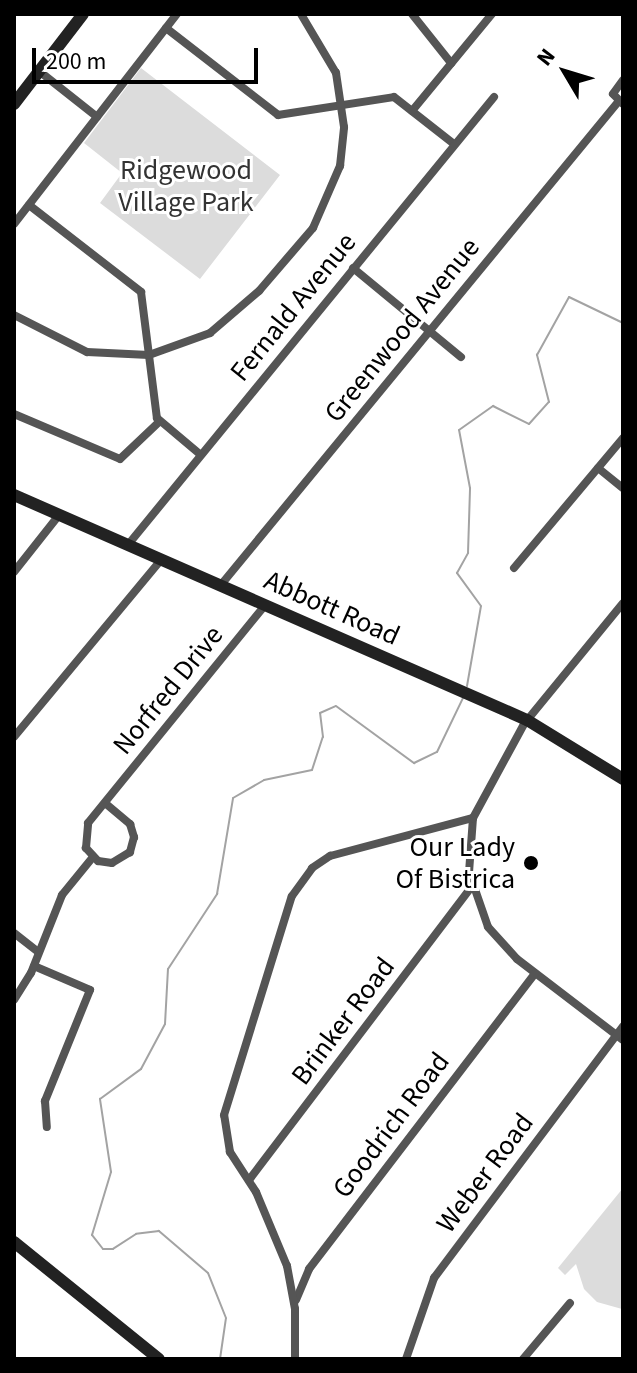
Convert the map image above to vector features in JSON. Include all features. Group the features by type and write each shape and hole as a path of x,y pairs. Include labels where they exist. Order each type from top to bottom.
{"street":[{"path":"14,104 83,14"},
{"path":"14,224 177,14"},
{"path":"14,315 87,352 149,355 192,342 234,317 313,228 340,166 342,106 333,64 301,14"},
{"path":"412,14 451,63"},
{"path":"412,111 492,14"},
{"path":"166,28 278,115 394,97 454,144"},
{"path":"39,71 97,117"},
{"name":"Greenwood Avenue","path":"220,586 620,103 613,89 623,80"},
{"name":"Fernald Avenue","path":"127,546 494,97"},
{"path":"29,205 141,292 160,421 201,455"},
{"path":"353,268 461,357"},
{"path":"14,414 120,459 160,421"},
{"path":"514,568 623,438"},
{"path":"598,468 623,488"},
{"name":"Abbott Road","path":"14,495 527,720 622,776"},
{"path":"14,572 59,515"},
{"path":"14,737 161,560"},
{"path":"620,1037 535,973 498,940 471,888 468,848 473,818 527,720 623,603"},
{"name":"Norfred Drive","path":"93,857 84,843 85,828 265,605"},
{"path":"14,1000 34,966 62,895 93,857 112,863 133,846 130,824 105,803"},
{"path":"295,1359 295,1309 282,1250 249,1180 230,1152 225,1104 295,892 312,868 330,856 473,818"},
{"name":"Brinker Road","path":"249,1180 471,888"},
{"path":"14,933 38,952"},
{"path":"34,966 90,990 45,1101 47,1127"},
{"name":"Goodrich Road","path":"295,1309 309,1269 535,973"},
{"name":"Weber Road","path":"406,1359 434,1278 620,1037 623,1026"},
{"path":"14,1242 159,1359"},
{"path":"523,1359 570,1303"}],"green space":[{"name":"Ridgewood Village Park","path":"141,68 280,175 200,279 100,203 122,173 84,143"},
{"path":"623,1188 622,1309 597,1302 584,1289 576,1264 565,1275 558,1268"}],"waterway":[{"path":"467,686 481,606 457,573 468,553 470,488 459,430 493,406 529,424 549,402 537,355 569,297 623,323"},
{"path":"220,1359 226,1318 208,1273 159,1231 136,1234 113,1249 103,1249 92,1235 111,1172 100,1099 141,1069 165,1024 168,969 217,894 233,798 264,780 312,770 323,737 320,713 336,706 414,763 437,752 464,696"}],"place":[{"name":"Our Lady Of Bistrica","path":"531,863"}]}
